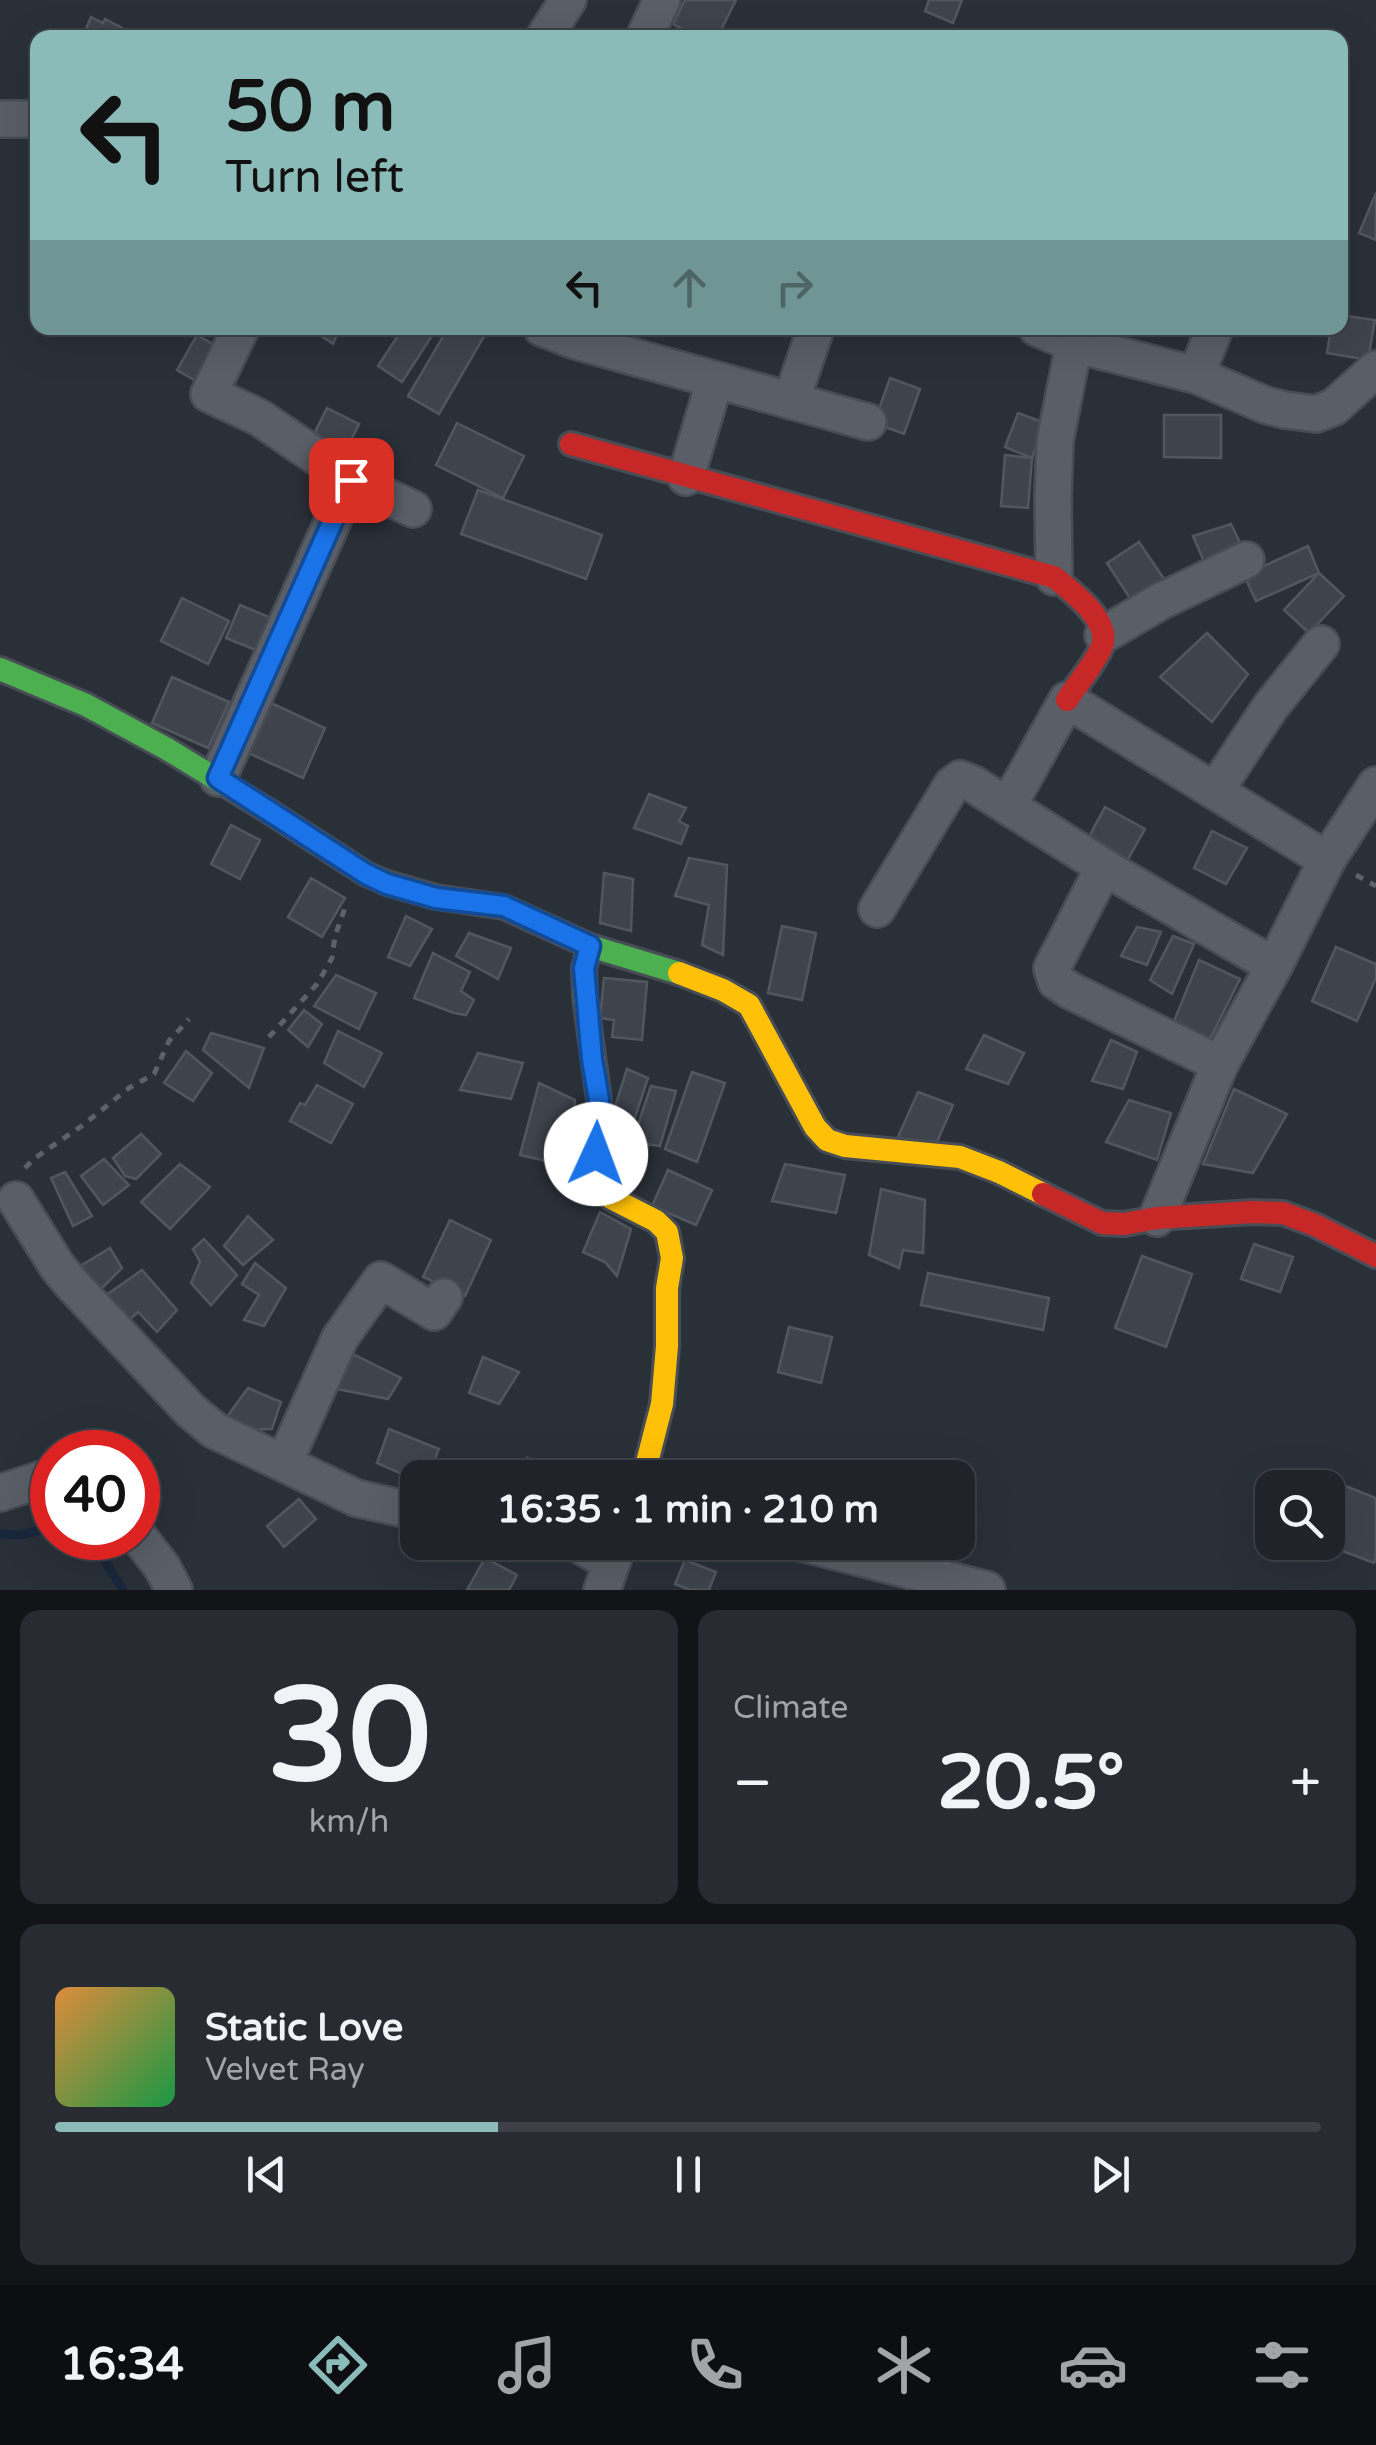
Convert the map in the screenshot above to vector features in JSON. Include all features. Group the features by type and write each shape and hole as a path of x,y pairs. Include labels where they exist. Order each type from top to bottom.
{"street":[{"path":"549,30 568,0"},
{"path":"648,30 662,0"},
{"path":"0,119 30,119"},
{"path":"238,335 209,394 260,418 351,480 413,509"},
{"path":"560,335 868,422"},
{"path":"791,401 814,335"},
{"path":"1053,335 1196,376 1265,406 1316,414 1334,407 1376,370"},
{"path":"1196,376 1212,335"},
{"path":"1054,577 1055,442 1074,344"},
{"path":"686,477 714,380"},
{"path":"570,444 1054,577 1085,601 1100,623 1103,644 1008,806"},
{"path":"218,778 351,480"},
{"path":"1103,635 1161,601 1246,560"},
{"path":"1214,792 1271,706 1320,644"},
{"path":"0,668 94,709 218,778 387,884 436,898 504,906 590,946 695,978 750,1005 800,1102 827,1140 846,1146 960,1157 1102,1223 1283,1213 1376,1256"},
{"path":"1067,700 1327,860"},
{"path":"877,910 952,785 960,779 1274,966"},
{"path":"1156,1218 1220,1064 1327,860 1376,784"},
{"path":"1104,867 1052,968 1056,981 1220,1064"},
{"path":"590,946 584,968 599,1100 596,1154 602,1186 611,1198 656,1220 667,1232 672,1258 662,1404 647,1460"},
{"path":"16,1200 64,1274 191,1411 214,1430 356,1498 400,1508"},
{"path":"284,1463 340,1338 381,1280 434,1312 444,1298"},
{"path":"0,1492 30,1483"},
{"path":"156,1560 174,1590"},
{"path":"870,1560 987,1590"}],"path":[{"path":"269,1037 317,984 332,958 335,936 350,896 366,874"},
{"path":"16,1200 12,1182 26,1167 129,1088 154,1074 168,1041 189,1019"}],"building":[{"path":"685,0 736,0 721,30 684,30 673,24"},
{"path":"929,0 962,0 953,23 925,11"},
{"path":"91,17 124,29 123,30 85,30"},
{"path":"1376,193 1376,240 1359,233"},
{"path":"1348,316 1375,320 1368,360 1327,353 1330,335 1348,335"},
{"path":"197,335 223,350 203,385 177,370"},
{"path":"320,335 337,335 333,344"},
{"path":"398,335 432,335 402,382 378,366"},
{"path":"444,335 485,335 439,414 408,396"},
{"path":"890,378 920,389 904,434 874,423"},
{"path":"327,408 359,424 343,457 311,440"},
{"path":"1018,413 1045,423 1032,458 1005,447"},
{"path":"1164,415 1221,415 1221,458 1164,457"},
{"path":"457,423 524,456 503,498 436,465"},
{"path":"1005,455 1032,458 1028,508 1001,506"},
{"path":"478,490 602,535 586,579 461,534"},
{"path":"1231,524 1246,555 1208,571 1193,536"},
{"path":"1139,542 1166,582 1133,603 1107,563"},
{"path":"1308,546 1319,573 1256,601 1244,575"},
{"path":"1319,573 1344,596 1309,633 1284,610"},
{"path":"182,598 229,621 208,664 161,641"},
{"path":"240,605 276,620 263,653 226,638"},
{"path":"1207,633 1248,674 1212,722 1160,677"},
{"path":"172,677 229,702 208,748 152,723"},
{"path":"269,702 325,728 303,778 246,752"},
{"path":"649,794 686,808 679,821 688,826 681,844 634,828"},
{"path":"1105,807 1145,829 1123,868 1084,846"},
{"path":"231,825 260,840 240,879 211,864"},
{"path":"1212,831 1247,848 1226,884 1194,868"},
{"path":"689,858 727,865 723,955 702,945 709,905 675,896"},
{"path":"604,873 633,879 631,931 600,923"},
{"path":"311,878 345,898 322,937 288,917"},
{"path":"406,916 432,929 410,966 388,957"},
{"path":"782,926 816,933 802,1000 768,993"},
{"path":"1137,927 1161,932 1147,965 1121,956"},
{"path":"469,933 511,948 498,979 456,956"},
{"path":"1173,936 1194,944 1172,994 1150,980"},
{"path":"1336,947 1376,964 1376,978 1357,1021 1312,1001"},
{"path":"433,953 470,972 461,991 474,1000 466,1015 414,998"},
{"path":"1199,960 1240,979 1208,1043 1172,1026"},
{"path":"336,975 376,993 359,1029 314,1006"},
{"path":"604,978 647,982 642,1040 612,1037 614,1020 600,1018"},
{"path":"304,1010 322,1024 308,1047 288,1030"},
{"path":"338,1031 382,1053 364,1087 324,1063"},
{"path":"211,1033 264,1048 249,1088 203,1050"},
{"path":"984,1035 1024,1053 1008,1084 966,1069"},
{"path":"1111,1040 1137,1052 1123,1089 1092,1081"},
{"path":"186,1051 212,1073 193,1101 164,1083"},
{"path":"478,1053 523,1063 511,1099 460,1090"},
{"path":"627,1069 648,1078 630,1133 609,1125"},
{"path":"692,1072 725,1083 697,1162 665,1149"},
{"path":"539,1083 575,1100 573,1123 581,1130 577,1168 520,1155"},
{"path":"317,1085 353,1104 331,1143 290,1121"},
{"path":"651,1086 676,1091 660,1146 632,1142"},
{"path":"1234,1089 1287,1114 1253,1173 1203,1164"},
{"path":"918,1092 953,1105 934,1149 898,1137"},
{"path":"1129,1100 1171,1113 1157,1160 1106,1142"},
{"path":"141,1134 161,1154 136,1179 125,1176 113,1158"},
{"path":"104,1159 129,1185 103,1205 81,1176"},
{"path":"180,1164 210,1187 170,1229 141,1202"},
{"path":"785,1164 845,1175 836,1213 772,1201"},
{"path":"668,1170 712,1190 696,1225 652,1206"},
{"path":"65,1172 92,1216 73,1226 51,1178"},
{"path":"881,1189 925,1200 923,1253 903,1250 899,1268 869,1255"},
{"path":"600,1212 631,1229 617,1276 605,1262 583,1252"},
{"path":"248,1216 273,1240 243,1265 224,1246"},
{"path":"450,1220 491,1240 465,1296 423,1277"},
{"path":"204,1239 237,1275 211,1305 191,1283 200,1262 193,1249"},
{"path":"1254,1244 1293,1257 1280,1292 1241,1279"},
{"path":"110,1248 122,1268 99,1291 80,1266"},
{"path":"1142,1256 1192,1274 1166,1347 1115,1328"},
{"path":"255,1263 286,1288 264,1326 244,1320 259,1295 242,1284"},
{"path":"142,1270 177,1310 157,1332 138,1312 126,1323 102,1298"},
{"path":"928,1273 1049,1298 1043,1330 921,1305"},
{"path":"789,1327 832,1337 821,1383 778,1372"},
{"path":"349,1352 401,1378 388,1399 337,1389"},
{"path":"483,1357 519,1372 499,1404 469,1393"},
{"path":"248,1388 281,1402 272,1429 249,1430 224,1421"},
{"path":"389,1429 439,1449 434,1460 400,1460 400,1473 377,1463"},
{"path":"1345,1486 1376,1498 1374,1563 1345,1552"},
{"path":"299,1499 316,1519 284,1547 267,1526"},
{"path":"484,1560 517,1575 509,1590 467,1590"},
{"path":"685,1560 716,1572 709,1590 690,1590 675,1584"}],"waterway":[{"path":"0,1534 30,1533"},
{"path":"104,1560 123,1590"}],"traffic: fast":[{"path":"0,669 86,705 167,749 366,874 436,897 504,907 590,946 679,973"}],"traffic: slow":[{"path":"590,946 584,968 585,997 599,1100 597,1154 602,1187 611,1198 656,1221 667,1232 672,1258 662,1404 648,1460"},
{"path":"679,973 749,1005 815,1127 827,1140 845,1146 960,1157 1043,1194"}],"traffic: jam":[{"path":"571,444 1054,577 1088,607 1103,636 1096,658 1067,700"},
{"path":"1043,1194 1102,1223 1283,1213 1376,1256"}],"route":[{"path":"351,480 218,778 387,884 436,898 504,906 590,946 584,968 599,1100 596,1154"}]}
